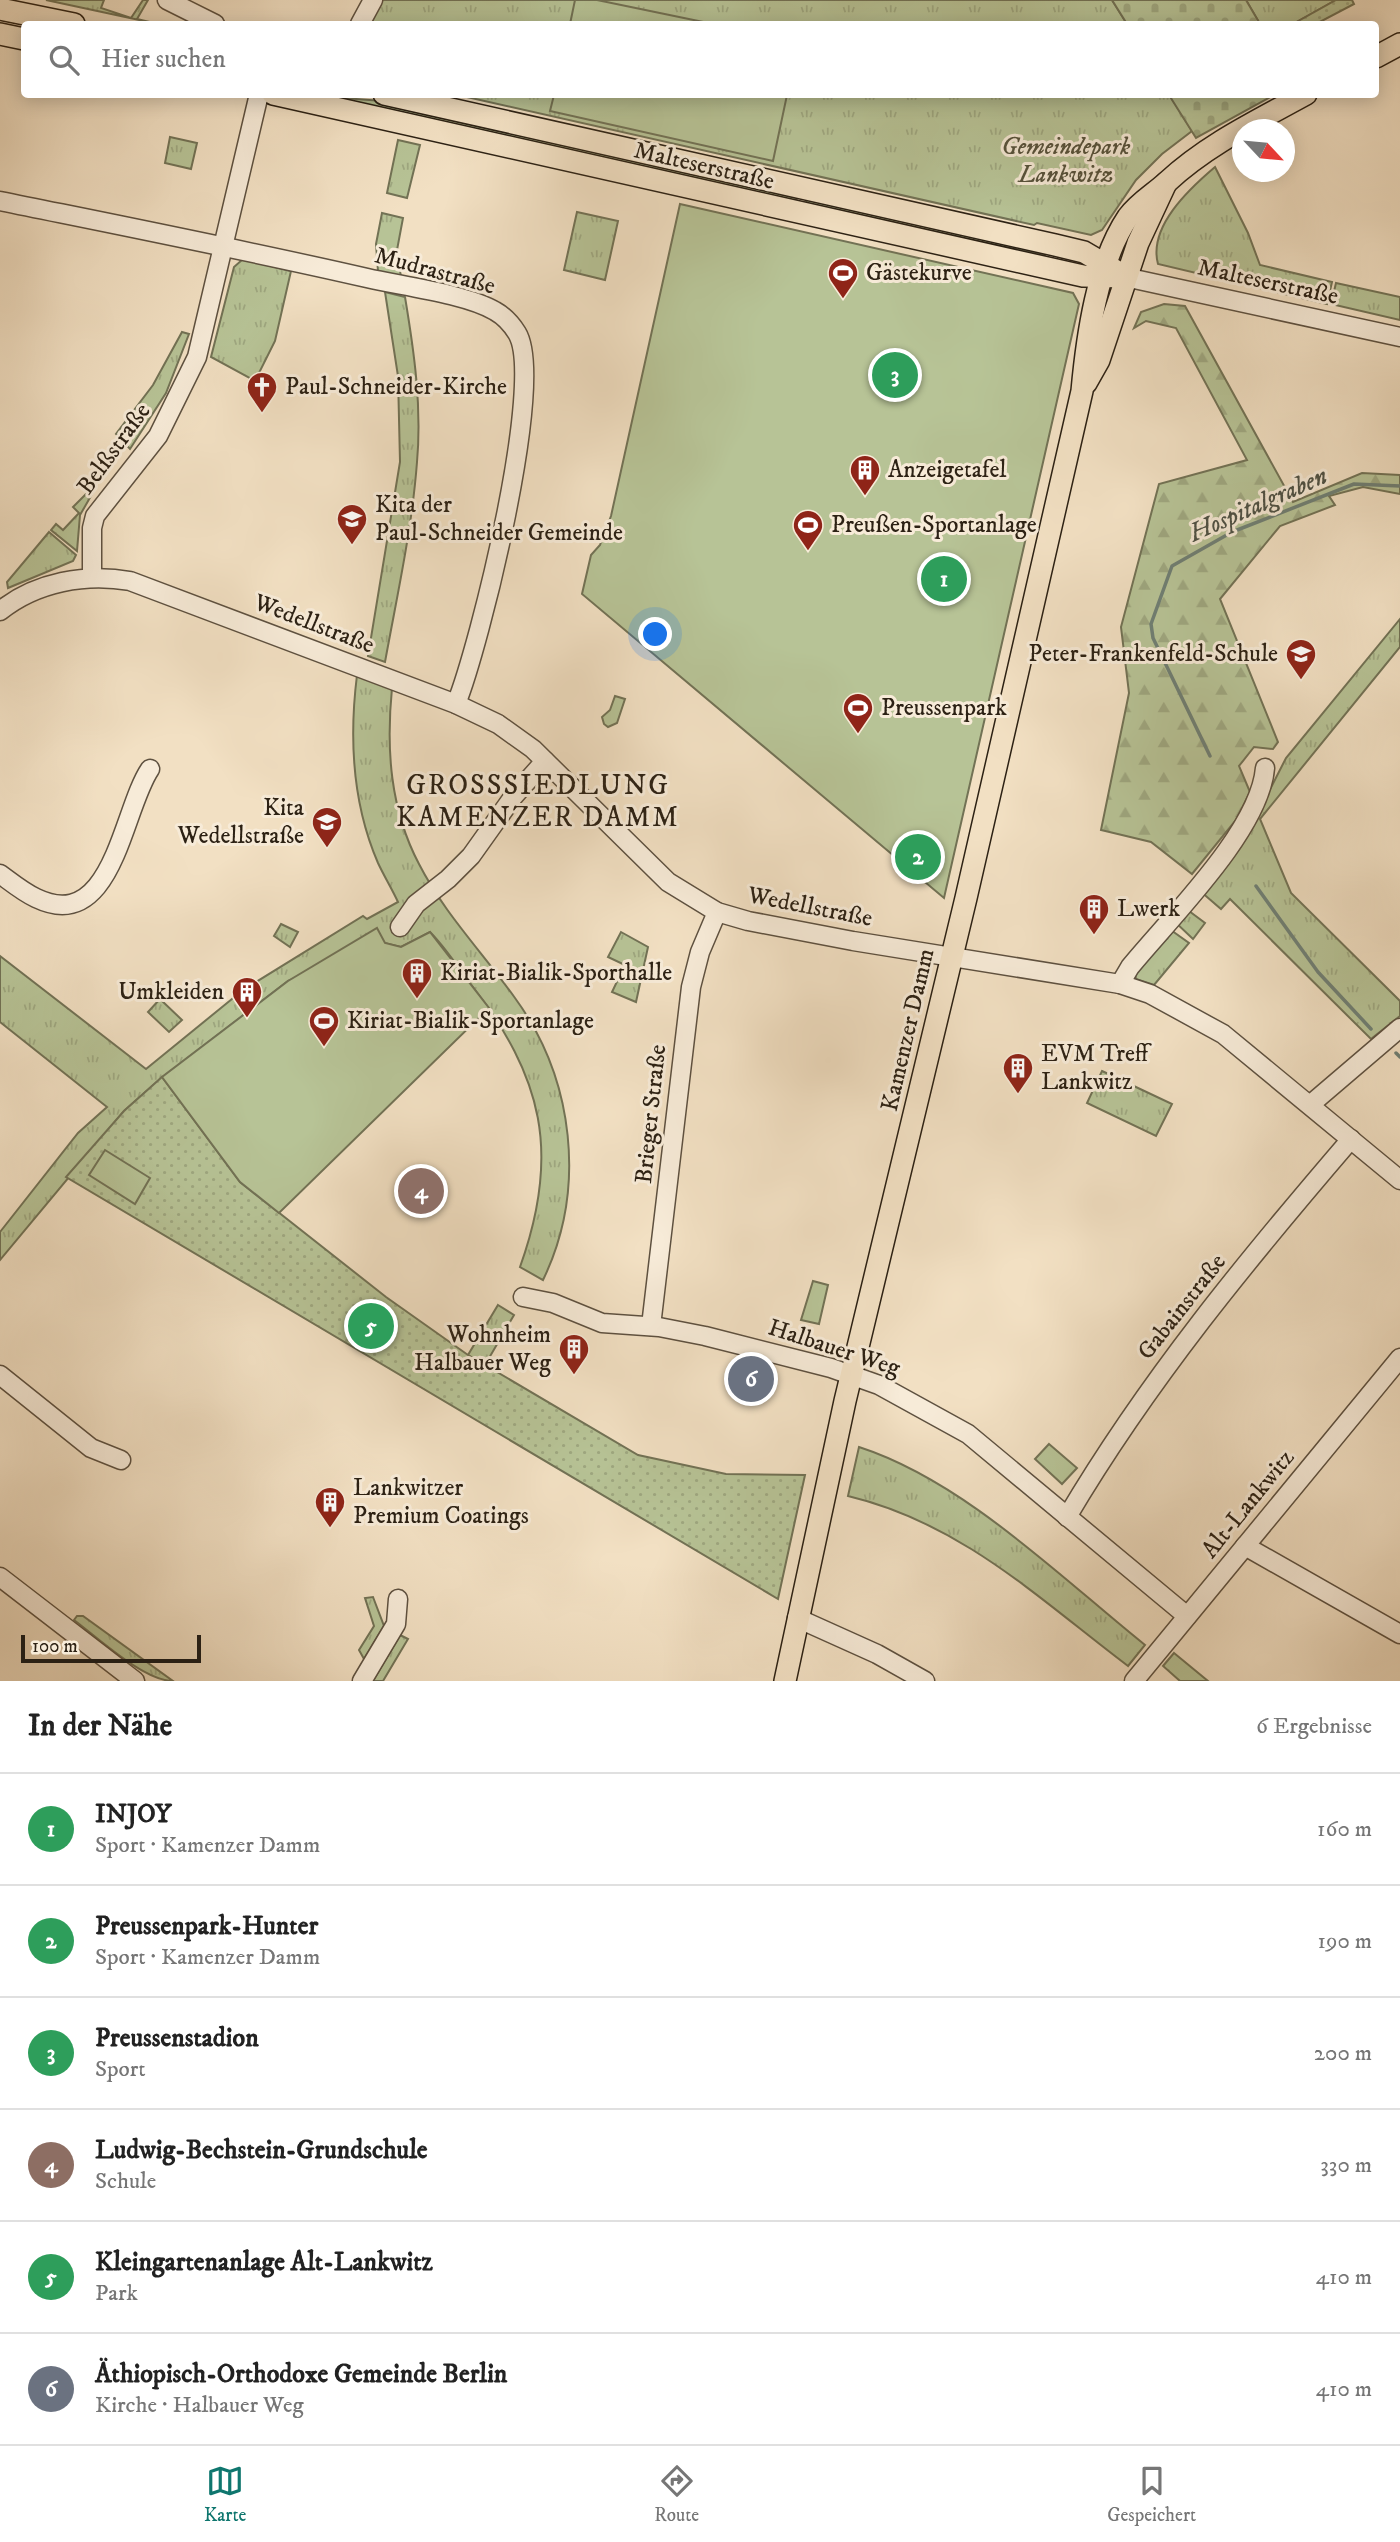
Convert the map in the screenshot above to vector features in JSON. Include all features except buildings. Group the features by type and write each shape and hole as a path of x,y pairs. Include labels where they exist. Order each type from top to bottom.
{"main road":[{"path":"0,9 59,21"},
{"path":"0,34 21,38"},
{"path":"1379,55 1400,44"},
{"name":"Malteserstraße","path":"290,98 798,214 1125,277"},
{"name":"Malteserstraße","path":"401,98 1084,252 1103,272"},
{"name":"Kamenzer Damm","path":"785,1681 852,1375 952,958 1082,391 1085,355 1103,272 1128,218 1147,195 1166,183 1203,151 1299,98"},
{"name":"Kamenzer Damm","path":"1082,391 1099,360 1125,277 1166,183"},
{"path":"798,214 803,190"}],"street":[{"path":"166,0 209,21"},
{"path":"362,21 373,0"},
{"name":"Belßstraße","path":"92,577 92,528 95,516 158,436 187,382 204,338 258,98"},
{"name":"Mudrastraße","path":"0,201 225,247 478,304 494,311 517,332 524,351 525,375 510,491 487,603 456,704"},
{"name":"Malteserstraße","path":"1125,277 1400,337"},
{"path":"0,611 39,589 92,577"},
{"name":"Wedellstraße","path":"92,577 111,577 149,586 456,704 498,724 545,761 668,881 717,912 761,924 952,958 1121,984 1150,993 1198,1018 1311,1104 1400,1180"},
{"path":"400,927 416,904 448,879 471,856 509,802 545,761"},
{"path":"1121,984 1130,967 1245,827 1262,789 1265,768"},
{"path":"0,874 45,902 64,904 90,895 108,872 138,786 150,769"},
{"name":"Brieger Straße","path":"651,1326 691,987 700,952 717,912"},
{"path":"1311,1104 1400,1028"},
{"name":"Gabainstraße","path":"1067,1517 1145,1394 1196,1326 1351,1139"},
{"name":"Halbauer Weg","path":"523,1297 553,1303 602,1323 651,1326 705,1336 852,1375 946,1419 992,1452 1187,1616"},
{"name":"Alt-Lankwitz","path":"1134,1681 1400,1357"},
{"path":"0,1375 91,1448 121,1460"},
{"path":"1245,1546 1400,1634"},
{"path":"0,1577 135,1681"},
{"path":"362,1681 396,1624 398,1599"},
{"path":"797,1618 877,1654 925,1681"}],"green space":[{"path":"46,0 104,0 101,8 131,18 143,0 148,0 137,19 144,21"},
{"path":"381,0 1112,0 1125,21 370,21"},
{"path":"575,0 597,0 698,21 571,21"},
{"path":"1112,0 1246,0 1258,21 1125,21"},
{"path":"1246,0 1336,0 1298,21 1258,21"},
{"path":"1336,0 1352,0 1354,4 1322,21 1298,21"},
{"path":"315,98 383,101 797,198 795,205"},
{"name":"Gemeindepark Lankwitz","path":"471,98 1171,98 1192,131 1162,154 1136,180 1102,230 1091,235 1037,223 1034,225"},
{"path":"553,98 786,98 773,161 550,111"},
{"path":"1171,98 1269,98 1196,138"},
{"path":"170,137 197,143 191,169 165,163"},
{"path":"398,140 420,145 407,198 387,193"},
{"path":"1215,167 1248,233 1260,265 1332,282 1327,304 1158,264 1159,236 1165,223 1183,198"},
{"path":"807,199 1045,253 1045,255 805,207"},
{"name":"Preußen-Sportanlage","path":"680,204 1073,293 1079,304 944,898 582,594 591,555 600,545 611,516"},
{"path":"577,212 618,221 605,280 564,270"},
{"path":"382,213 403,218 397,250 401,277 378,271 376,244"},
{"path":"243,259 291,271 275,341 255,381 211,357 234,267"},
{"path":"1336,283 1400,297 1400,320 1331,304"},
{"path":"385,292 405,297 419,420 412,512 385,662 368,656 400,462 398,376"},
{"path":"1164,304 1185,306 1293,502 1362,473 1400,475 1400,494 1363,487 1329,496 1335,505 1280,526 1220,599 1278,742 1273,749 1254,747 1239,766 1250,792 1236,820 1192,874 1151,842 1101,830 1129,693 1121,627 1159,484 1247,460 1176,328 1146,321 1134,328 1141,312"},
{"path":"182,332 189,334 166,393 130,449 116,434 153,385"},
{"path":"93,487 95,489 80,515 77,551 51,530 56,524 63,530 79,513 73,507"},
{"path":"49,532 76,555 73,561 8,588 7,582"},
{"path":"1400,619 1400,647 1260,819 1291,893 1400,1001 1400,1016 1371,1039 1230,899 1221,909 1200,891 1249,831 1286,758"},
{"path":"357,675 392,688 392,778 402,822 419,864 440,899 515,998 535,1030 550,1063 568,1135 569,1172 557,1245 543,1280 520,1267 533,1226 540,1188 538,1118 529,1084 495,1018 430,932 401,947 385,943 288,981 159,1080 124,1111 0,1260 0,1232 78,1133 107,1107 0,1022 0,956 146,1069 243,990 363,916 367,919 398,902 369,840 358,794 353,747"},
{"path":"615,696 625,699 617,723 608,727 602,717 610,710"},
{"path":"1185,908 1205,923 1193,939 1174,921"},
{"path":"281,924 298,932 290,947 274,936"},
{"name":"Kiriat-Bialik-Sportanlage","path":"377,928 385,943 401,947 430,932 489,1008 279,1213 240,1182 162,1077 288,981"},
{"path":"1168,928 1189,943 1154,985 1136,979 1135,975"},
{"path":"621,932 648,947 636,1002 612,992 625,965 608,957"},
{"path":"160,999 182,1020 169,1032 148,1012"},
{"path":"1102,1071 1172,1104 1156,1136 1087,1103"},
{"path":"162,1077 240,1182 386,1297 468,1355 638,1455 726,1474 805,1475 778,1599 66,1177 124,1111"},
{"path":"105,1150 150,1178 135,1204 89,1175"},
{"path":"813,1281 828,1285 819,1324 801,1320"},
{"path":"498,1305 514,1315 485,1365 468,1355"},
{"path":"1049,1444 1077,1468 1062,1484 1035,1459"},
{"path":"859,1447 898,1462 973,1506 1145,1645 1128,1666 1030,1589 963,1544 927,1524 889,1508 848,1496"},
{"path":"373,1597 384,1626 364,1659 359,1650 374,1626 365,1598"},
{"path":"77,1616 83,1616 173,1681 161,1679 135,1666 74,1620"},
{"path":"400,1635 408,1639 383,1681 373,1681"},
{"path":"1174,1653 1208,1681 1180,1681 1163,1666"}],"waterway":[{"name":"Hospitalgraben","path":"1210,756 1153,638 1151,624 1172,566 1232,532 1354,484 1400,486"},
{"path":"1256,886 1318,972 1371,1029"},
{"path":"1396,1053 1400,1057"}],"place":[{"name":"Gästekurve","path":"843,300"},
{"name":"Preussenstadion","path":"895,375"},
{"name":"Paul-Schneider-Kirche","path":"262,414"},
{"name":"Anzeigetafel","path":"865,497"},
{"name":"Kita der Paul-Schneider Gemeinde","path":"352,546"},
{"name":"Preußen-Sportanlage","path":"808,552"},
{"name":"INJOY","path":"944,579"},
{"name":"Peter-Frankenfeld-Schule","path":"1301,681"},
{"name":"Preussenpark","path":"858,735"},
{"name":"Kita Wedellstraße","path":"327,849"},
{"name":"Preussenpark-Hunter","path":"918,857"},
{"name":"Lwerk","path":"1094,936"},
{"name":"Kiriat-Bialik-Sporthalle","path":"417,1000"},
{"name":"Umkleiden","path":"247,1019"},
{"name":"Kiriat-Bialik-Sportanlage","path":"324,1048"},
{"name":"EVM Treff Lankwitz","path":"1018,1095"},
{"name":"Ludwig-Bechstein-Grundschule","path":"421,1191"},
{"name":"Kleingartenanlage Alt-Lankwitz","path":"371,1326"},
{"name":"Wohnheim Halbauer Weg","path":"574,1376"},
{"name":"Äthiopisch-Orthodoxe Gemeinde Berlin","path":"751,1379"},
{"name":"Lankwitzer Premium Coatings","path":"330,1529"}],"district":[{"name":"GROSSSIEDLUNG KAMENZER DAMM","path":"538,801"}]}
